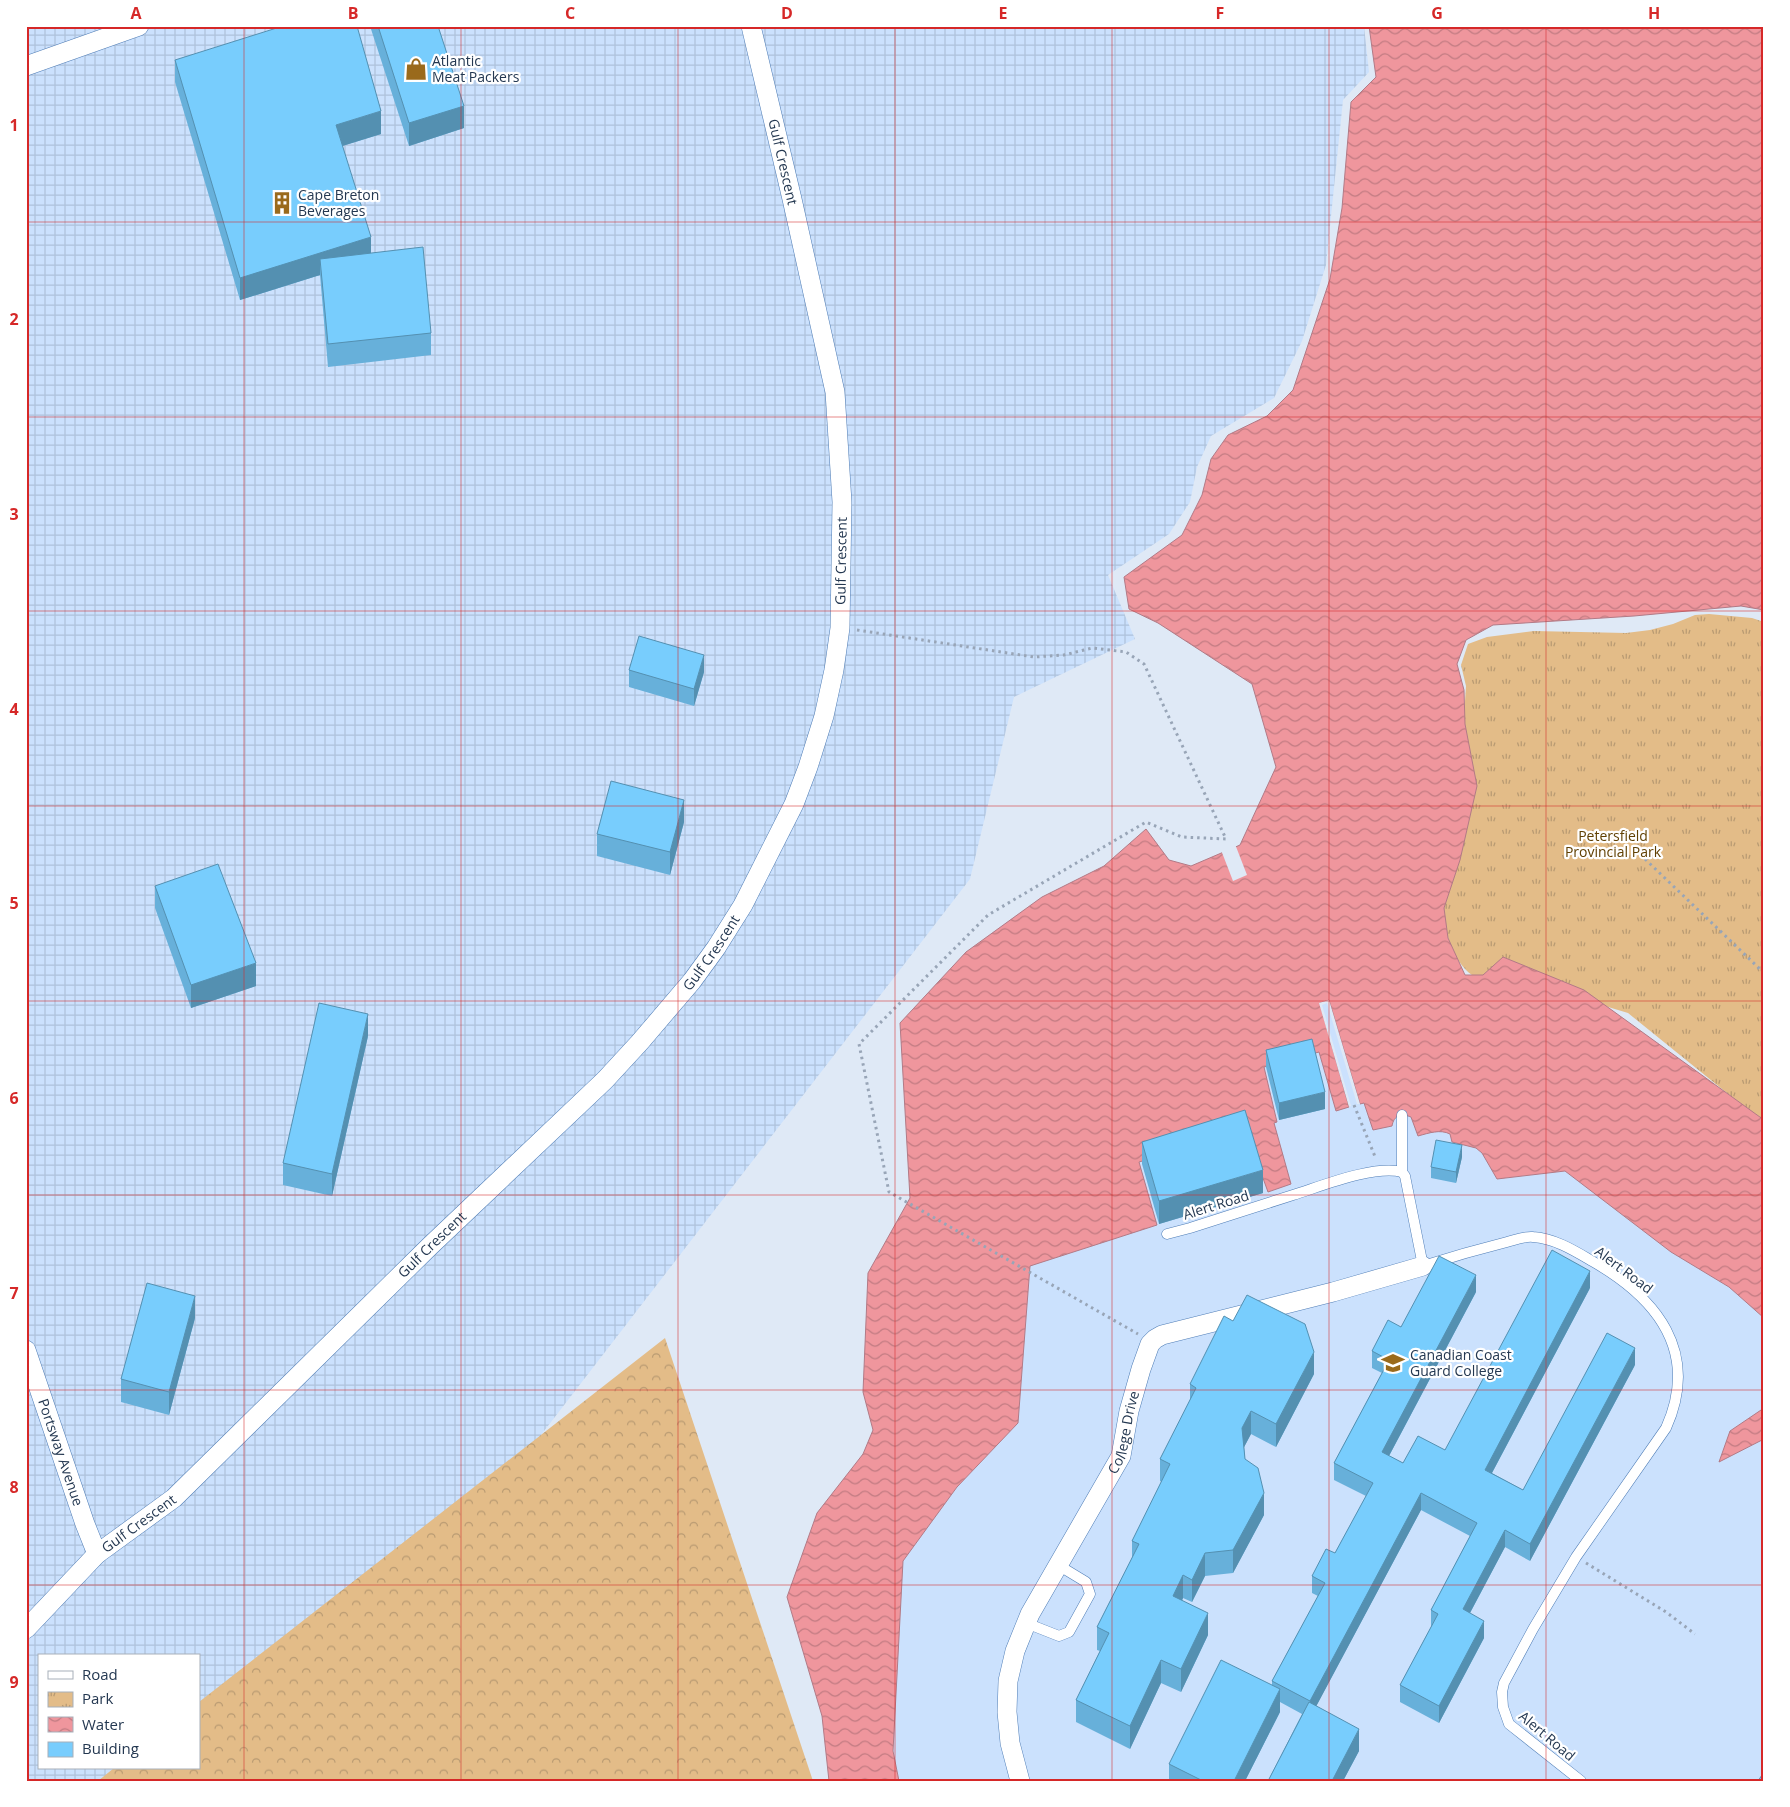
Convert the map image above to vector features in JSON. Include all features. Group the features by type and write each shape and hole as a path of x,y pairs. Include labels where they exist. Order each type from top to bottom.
{"street":[{"path":"26,66 139,26"},
{"name":"Gulf Crescent","path":"26,1629 98,1554 174,1498 430,1246 605,1080 692,981 743,905 794,804 824,716 834,670 840,628 842,502 835,392 751,26"},
{"name":"College Drive","path":"1020,1781 1009,1738 1007,1697 1012,1661 1026,1623 1121,1456 1136,1383 1149,1347 1155,1339 1162,1335 1333,1292 1423,1266"},
{"name":"Portsway Avenue","path":"26,1350 34,1394 98,1554"}],"lane":[{"path":"1402,1115 1402,1172 1405,1176 1423,1266"},
{"name":"Alert Road","path":"1167,1234 1345,1178 1381,1171 1402,1172"},
{"name":"Alert Road","path":"1423,1266 1483,1248 1532,1237 1545,1239 1586,1257 1613,1274 1644,1300 1655,1311 1664,1326 1675,1352 1678,1369 1676,1397 1666,1428 1576,1557 1533,1629 1504,1683 1502,1697 1505,1715 1513,1728 1581,1781"},
{"path":"1026,1623 1059,1636 1069,1632 1090,1594 1086,1582 1058,1565"}],"path":[{"path":"840,628 1034,657 1064,655 1092,648 1126,652 1144,664 1226,839 1182,837 1146,822 988,915 859,1044 889,1192 1069,1294"},
{"path":"1645,859 1764,974"},
{"path":"1354,1105 1381,1171"},
{"path":"1576,1557 1666,1612 1695,1634"}],"shaded area":[{"path":"26,26 1364,26 1369,72 1343,100 1326,265 1302,341 1274,398 1211,436 1197,467 1190,502 1169,534 1108,575 1135,639 1014,697 970,879 274,1781 26,1781"},
{"name":"Canadian Coast Guard College","path":"1329,1000 1360,1103 1393,1119 1402,1115 1411,1116 1418,1136 1434,1132 1446,1132 1450,1134 1452,1142 1476,1148 1482,1153 1497,1178 1565,1171 1671,1252 1729,1287 1764,1318 1764,1408 1730,1431 1719,1461 1764,1439 1764,1781 899,1781 893,1751 903,1561 957,1487 1018,1423 1030,1266 1156,1225 1139,1162 1277,1121 1264,1067 1319,1052 1336,1110 1349,1106 1319,1003"}],"green space":[{"name":"Petersfield Provincial Park","path":"1709,614 1752,618 1764,622 1764,1123 1628,1013 1575,997 1502,960 1483,975 1472,975 1459,962 1455,954 1447,936 1440,908 1465,701 1466,686 1461,665 1468,644 1487,637 1534,631 1626,633 1650,630 1673,624 1695,615"},
{"path":"665,1338 813,1781 98,1781 112,1770 200,1770 200,1701"}],"water":[{"path":"1369,26 1764,26 1764,610 1741,606 1634,616 1493,625 1466,640 1457,664 1464,690 1465,724 1477,786 1460,860 1444,908 1448,938 1465,975 1483,975 1503,957 1584,990 1764,1120 1764,1318 1729,1287 1671,1252 1565,1171 1497,1179 1482,1153 1476,1148 1452,1142 1450,1134 1442,1132 1418,1136 1411,1117 1398,1116 1394,1119 1392,1126 1373,1130 1364,1103 1360,1104 1329,1000 1320,1003 1349,1107 1336,1111 1319,1052 1264,1067 1277,1122 1274,1123 1291,1184 1268,1192 1246,1131 1139,1162 1157,1225 1030,1266 1018,1423 957,1487 903,1561 893,1751 899,1781 829,1781 822,1716 787,1597 817,1513 863,1454 873,1430 863,1392 868,1273 910,1198 900,1023 966,952 1042,897 1104,866 1146,829 1169,860 1191,866 1240,845 1276,767 1252,684 1158,623 1129,609 1124,577 1182,535 1202,495 1211,459 1228,435 1267,416 1293,390 1330,279 1342,208 1351,102 1376,77"},
{"path":"1764,1408 1764,1439 1719,1462 1730,1431"}],"pier":[{"path":"1235,844 1247,875 1233,881 1221,850"},
{"path":"1329,1000 1360,1104 1357,1104 1327,1003 1322,1005 1351,1106 1349,1107 1319,1003"}],"building":[{"name":"Cape Breton Beverages","path":"283,26 357,26 381,111 336,125 371,237 240,278 175,60"},
{"path":"378,26 438,26 464,106 409,123"},
{"path":"423,247 431,333 328,344 320,259"},
{"path":"639,636 704,655 694,689 629,670"},
{"path":"611,781 684,800 670,852 597,834"},
{"path":"218,864 256,963 191,985 155,886"},
{"path":"319,1003 368,1014 332,1174 283,1163"},
{"path":"1312,1039 1325,1092 1279,1103 1266,1050"},
{"path":"1245,1110 1263,1170 1159,1201 1142,1142"},
{"path":"1436,1140 1462,1145 1456,1172 1431,1167"},
{"path":"1552,1250 1590,1271 1485,1470 1523,1490 1607,1333 1635,1348 1530,1544 1505,1530 1463,1609 1484,1621 1439,1706 1400,1685 1438,1614 1431,1610 1477,1523 1421,1493 1310,1701 1272,1681 1325,1583 1312,1576 1326,1549 1335,1553 1373,1483 1334,1463 1389,1360 1372,1351 1388,1320 1401,1327 1439,1256 1476,1275 1382,1452 1403,1463 1418,1436 1445,1450"},
{"path":"147,1283 195,1296 169,1392 121,1379"},
{"path":"1247,1295 1305,1324 1314,1352 1276,1424 1251,1411 1242,1428 1245,1459 1258,1468 1264,1493 1233,1550 1205,1553 1192,1580 1183,1575 1173,1596 1208,1613 1181,1669 1161,1660 1130,1726 1076,1700 1109,1633 1097,1627 1139,1544 1132,1541 1170,1464 1160,1459 1196,1388 1190,1384 1224,1316 1233,1321"},
{"path":"1221,1660 1280,1689 1234,1781 1203,1781 1169,1764"},
{"path":"1309,1702 1359,1729 1332,1781 1268,1781"},
{"path":"1764,1772 1764,1781 1758,1781"}],"place":[{"name":"Atlantic Meat Packers","path":"416,69"},
{"name":"Cape Breton Beverages","path":"282,203"},
{"name":"Canadian Coast Guard College","path":"1393,1363"}]}
